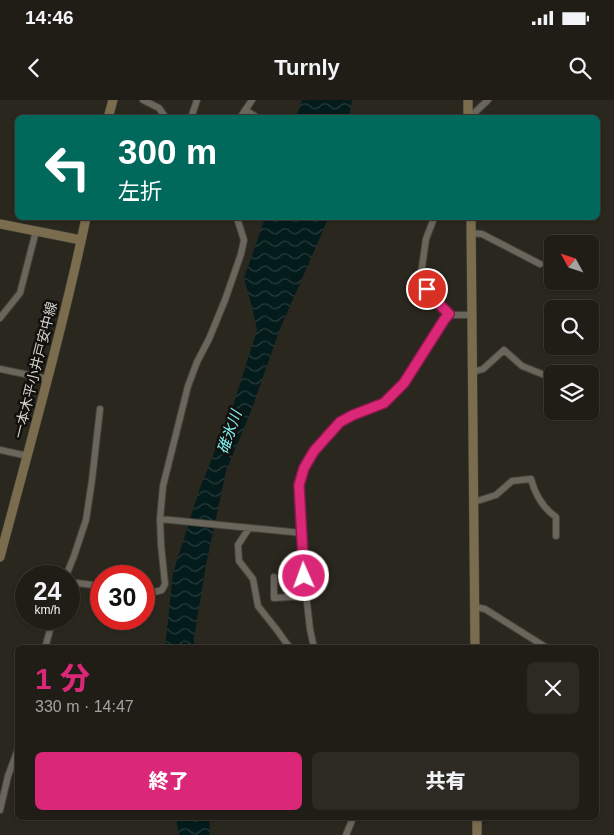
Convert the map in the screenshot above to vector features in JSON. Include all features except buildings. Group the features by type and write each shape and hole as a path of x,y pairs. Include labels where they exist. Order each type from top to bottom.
{"street":[{"path":"109,115 113,100"},
{"path":"143,100 159,108 164,115"},
{"path":"192,115 197,100"},
{"path":"242,115 252,100"},
{"path":"468,100 468,115"},
{"path":"471,115 488,100"},
{"path":"245,110 253,115"},
{"name":"一本木平小井戸安中線","path":"0,553 48,379 86,220"},
{"path":"155,592 162,590 164,584 161,545 163,519 162,486 188,386 197,362 209,339 241,254 244,240 238,220"},
{"path":"433,220 426,240 420,274 427,289 449,314 472,315"},
{"path":"471,220 475,645"},
{"path":"0,224 81,240"},
{"path":"0,318 20,293 36,231"},
{"path":"471,233 482,234 540,264"},
{"path":"313,645 304,576 299,485 304,468 314,451 340,422 384,403 404,383 449,314"},
{"path":"473,372 483,369 504,350 522,366 544,375"},
{"path":"0,369 48,379"},
{"path":"70,565 86,520 100,409"},
{"path":"0,450 28,456"},
{"path":"474,502 496,495 512,481 531,479 534,491 548,511 556,517 556,536"},
{"path":"163,519 302,533"},
{"path":"246,528 238,546 239,562 253,579 258,606 288,645"},
{"path":"274,577 274,598 306,596"},
{"path":"475,607 485,609 542,645"},
{"path":"46,645 50,630"},
{"path":"0,810 8,776 15,758"},
{"path":"346,835 352,820"},
{"path":"477,820 477,835"}],"water":[{"path":"302,100 352,100 349,115 297,115"},
{"name":"碓氷川","path":"264,220 327,220 280,329 251,411 226,471 206,565 194,645 165,645 173,573 200,488 233,406 257,330 244,278"},
{"path":"176,820 209,820 210,835 179,835"}],"route":[{"path":"304,576 299,485 304,468 314,451 340,422 384,403 404,383 449,314 427,289"}]}
